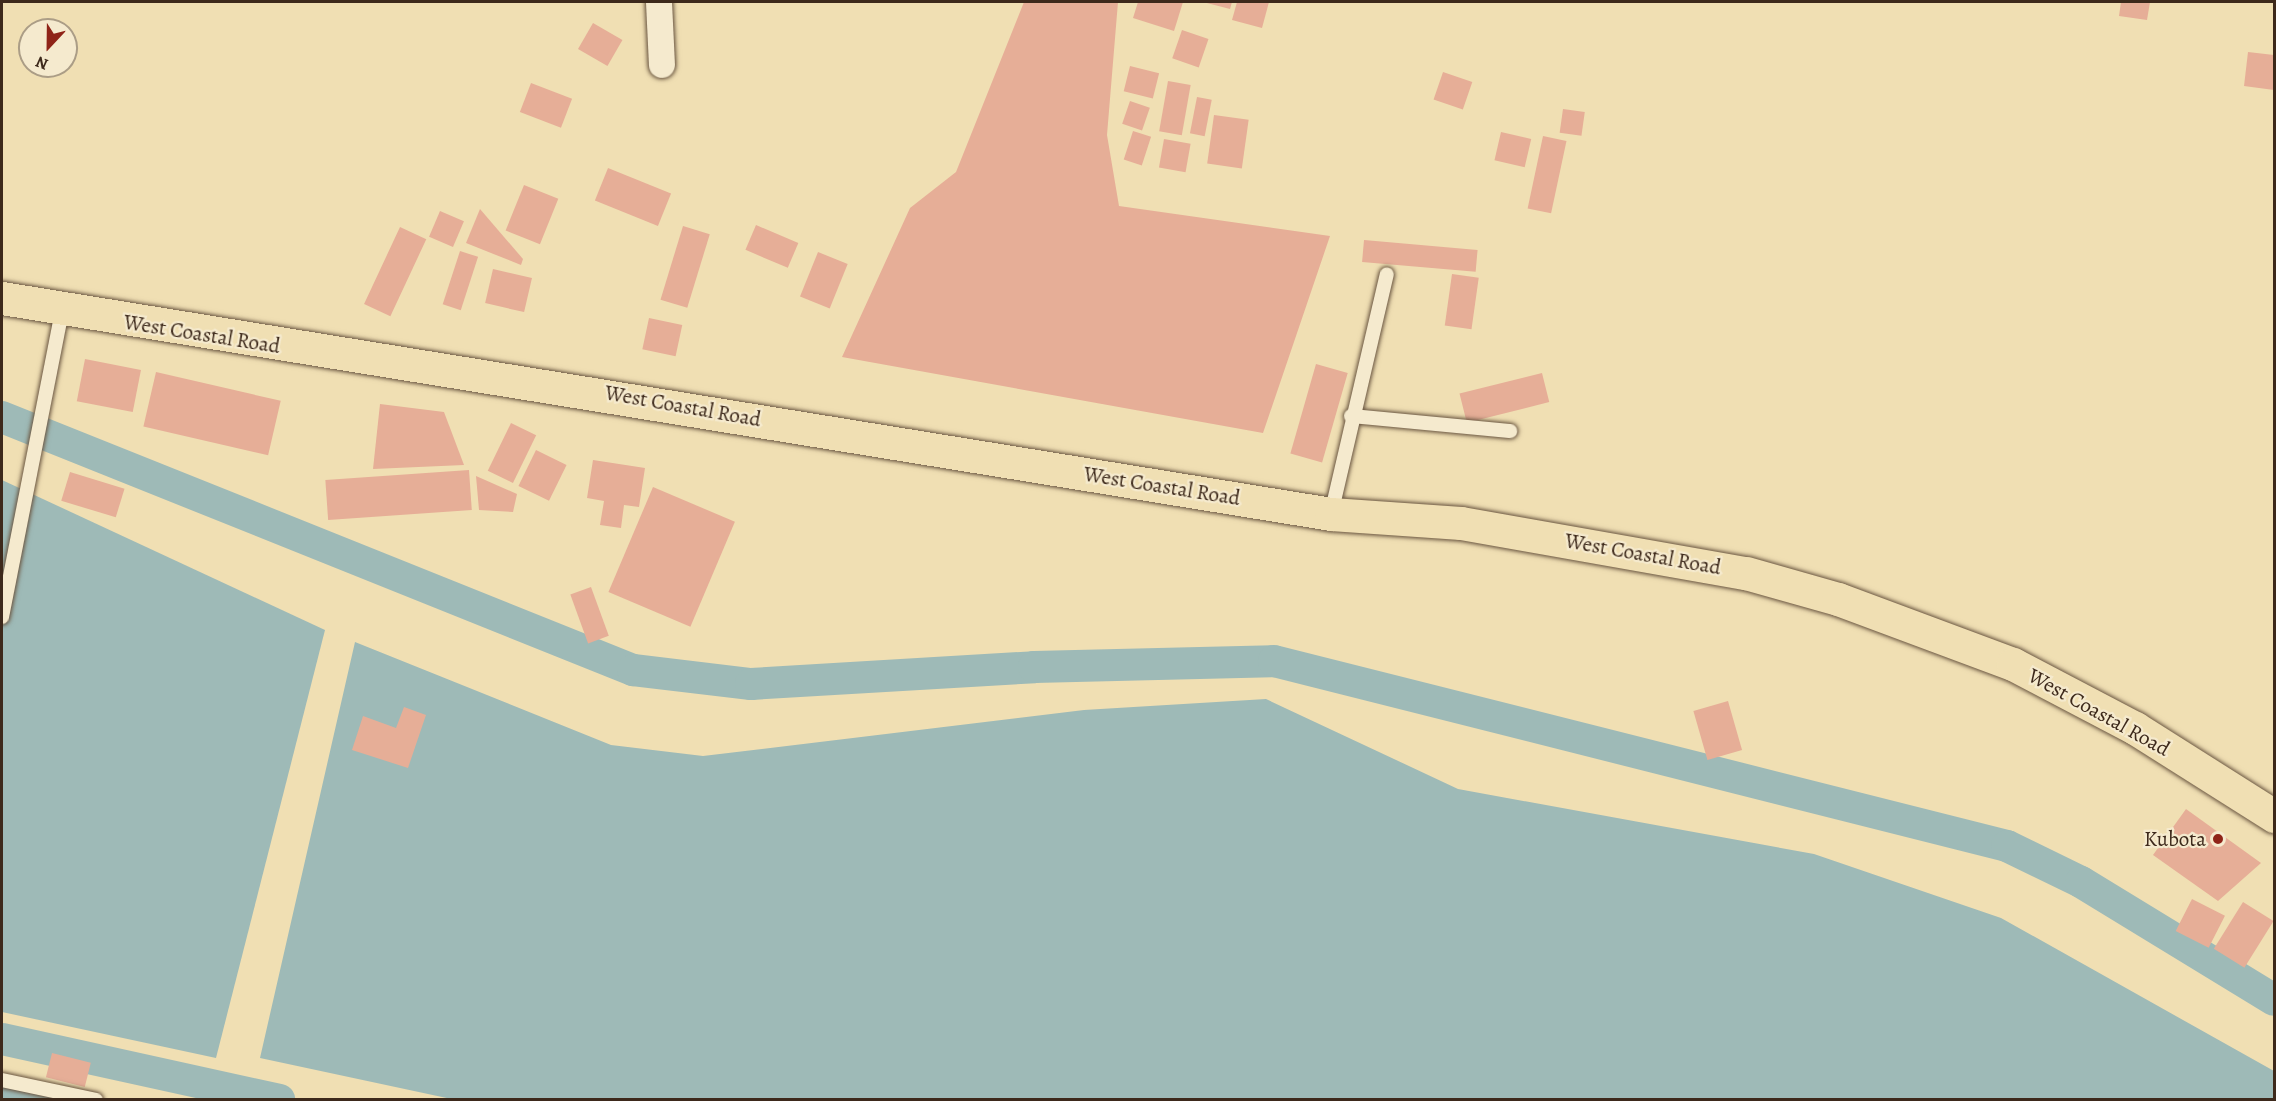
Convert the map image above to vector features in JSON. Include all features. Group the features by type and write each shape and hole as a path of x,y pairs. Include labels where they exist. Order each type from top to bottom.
{"main road":[{"name":"West Coastal Road","path":"2,298 62,312 588,390 1331,514 1461,523 1654,553 1838,598 2013,664 2135,728 2274,816"}],"street":[{"path":"658,2 662,65"}],"lane":[{"path":"1331,514 1351,416 1387,274"},
{"path":"2,617 62,312"},
{"path":"1351,416 1510,431"},
{"path":"2,1080 96,1100"}],"water":[{"path":"2,480 325,630 216,1058 2,1012"},
{"path":"355,642 611,745 703,756 1084,710 1266,699 1458,789 1814,854 2001,918 2274,1071 2274,1099 456,1100 260,1058"},
{"path":"2,1086 63,1099 2,1099"}],"building":[{"path":"1024,2 1118,2 1107,135 1119,206 1330,236 1263,433 842,357 910,208 956,172"},
{"path":"1138,2 1183,2 1174,31 1133,18"},
{"path":"1203,2 1232,2 1230,9"},
{"path":"1237,2 1269,2 1262,28 1232,20"},
{"path":"2121,2 2150,2 2147,20 2119,16"},
{"path":"593,23 622,40 607,66 578,49"},
{"path":"1182,30 1208,39 1199,67 1172,58"},
{"path":"2248,52 2274,55 2274,90 2244,86"},
{"path":"1130,66 1159,73 1153,98 1124,91"},
{"path":"1443,72 1472,82 1463,110 1434,99"},
{"path":"1168,81 1191,85 1182,135 1159,131"},
{"path":"531,83 572,99 561,128 520,112"},
{"path":"1197,97 1212,100 1205,136 1190,133"},
{"path":"1130,101 1150,108 1142,131 1122,124"},
{"path":"1563,109 1585,112 1581,136 1560,133"},
{"path":"1214,115 1249,120 1242,168 1207,164"},
{"path":"1133,131 1151,137 1142,165 1124,160"},
{"path":"1501,132 1531,139 1525,167 1494,160"},
{"path":"1543,136 1566,141 1551,213 1528,208"},
{"path":"1164,139 1191,144 1186,172 1159,168"},
{"path":"608,168 671,193 658,226 595,200"},
{"path":"524,185 558,199 540,244 506,230"},
{"path":"480,209 523,259 521,265 466,243"},
{"path":"440,211 464,221 453,247 429,237"},
{"path":"756,225 798,243 788,268 745,250"},
{"path":"683,226 710,234 687,308 660,300"},
{"path":"400,227 426,239 390,316 364,304"},
{"path":"1364,240 1478,250 1476,272 1362,262"},
{"path":"460,251 478,257 461,310 443,304"},
{"path":"818,252 848,264 830,308 800,297"},
{"path":"493,269 532,278 524,312 485,303"},
{"path":"1452,274 1479,278 1472,329 1445,325"},
{"path":"649,318 682,325 676,356 642,349"},
{"path":"85,359 141,370 133,412 77,401"},
{"path":"1316,364 1348,373 1322,462 1290,453"},
{"path":"156,372 281,401 268,455 143,427"},
{"path":"1542,373 1549,402 1467,423 1460,394"},
{"path":"380,404 444,412 464,465 373,469"},
{"path":"511,423 536,435 513,483 488,471"},
{"path":"536,450 567,465 549,501 518,486"},
{"path":"593,460 645,468 639,507 624,505 621,528 600,525 604,501 587,498"},
{"path":"469,470 472,510 328,520 325,480"},
{"path":"70,472 125,489 116,517 61,501"},
{"path":"476,476 517,494 513,512 479,510"},
{"path":"653,487 735,522 690,627 608,592"},
{"path":"591,587 609,636 588,643 570,595"},
{"path":"1728,701 1742,750 1707,760 1693,711"},
{"path":"404,707 426,715 408,768 352,750 363,716 396,728"},
{"path":"2186,809 2261,863 2218,901 2153,855"},
{"path":"2192,899 2225,916 2209,948 2176,931"},
{"path":"2243,902 2274,921 2244,968 2214,949"},
{"path":"52,1053 91,1063 85,1087 46,1077"}],"waterway":[{"path":"2,417 633,670 751,684 1034,667 1274,661 2007,846 2081,882 2274,1000"},
{"path":"2,1039 279,1100"}],"place":[{"name":"Kubota","path":"2218,839"}]}
